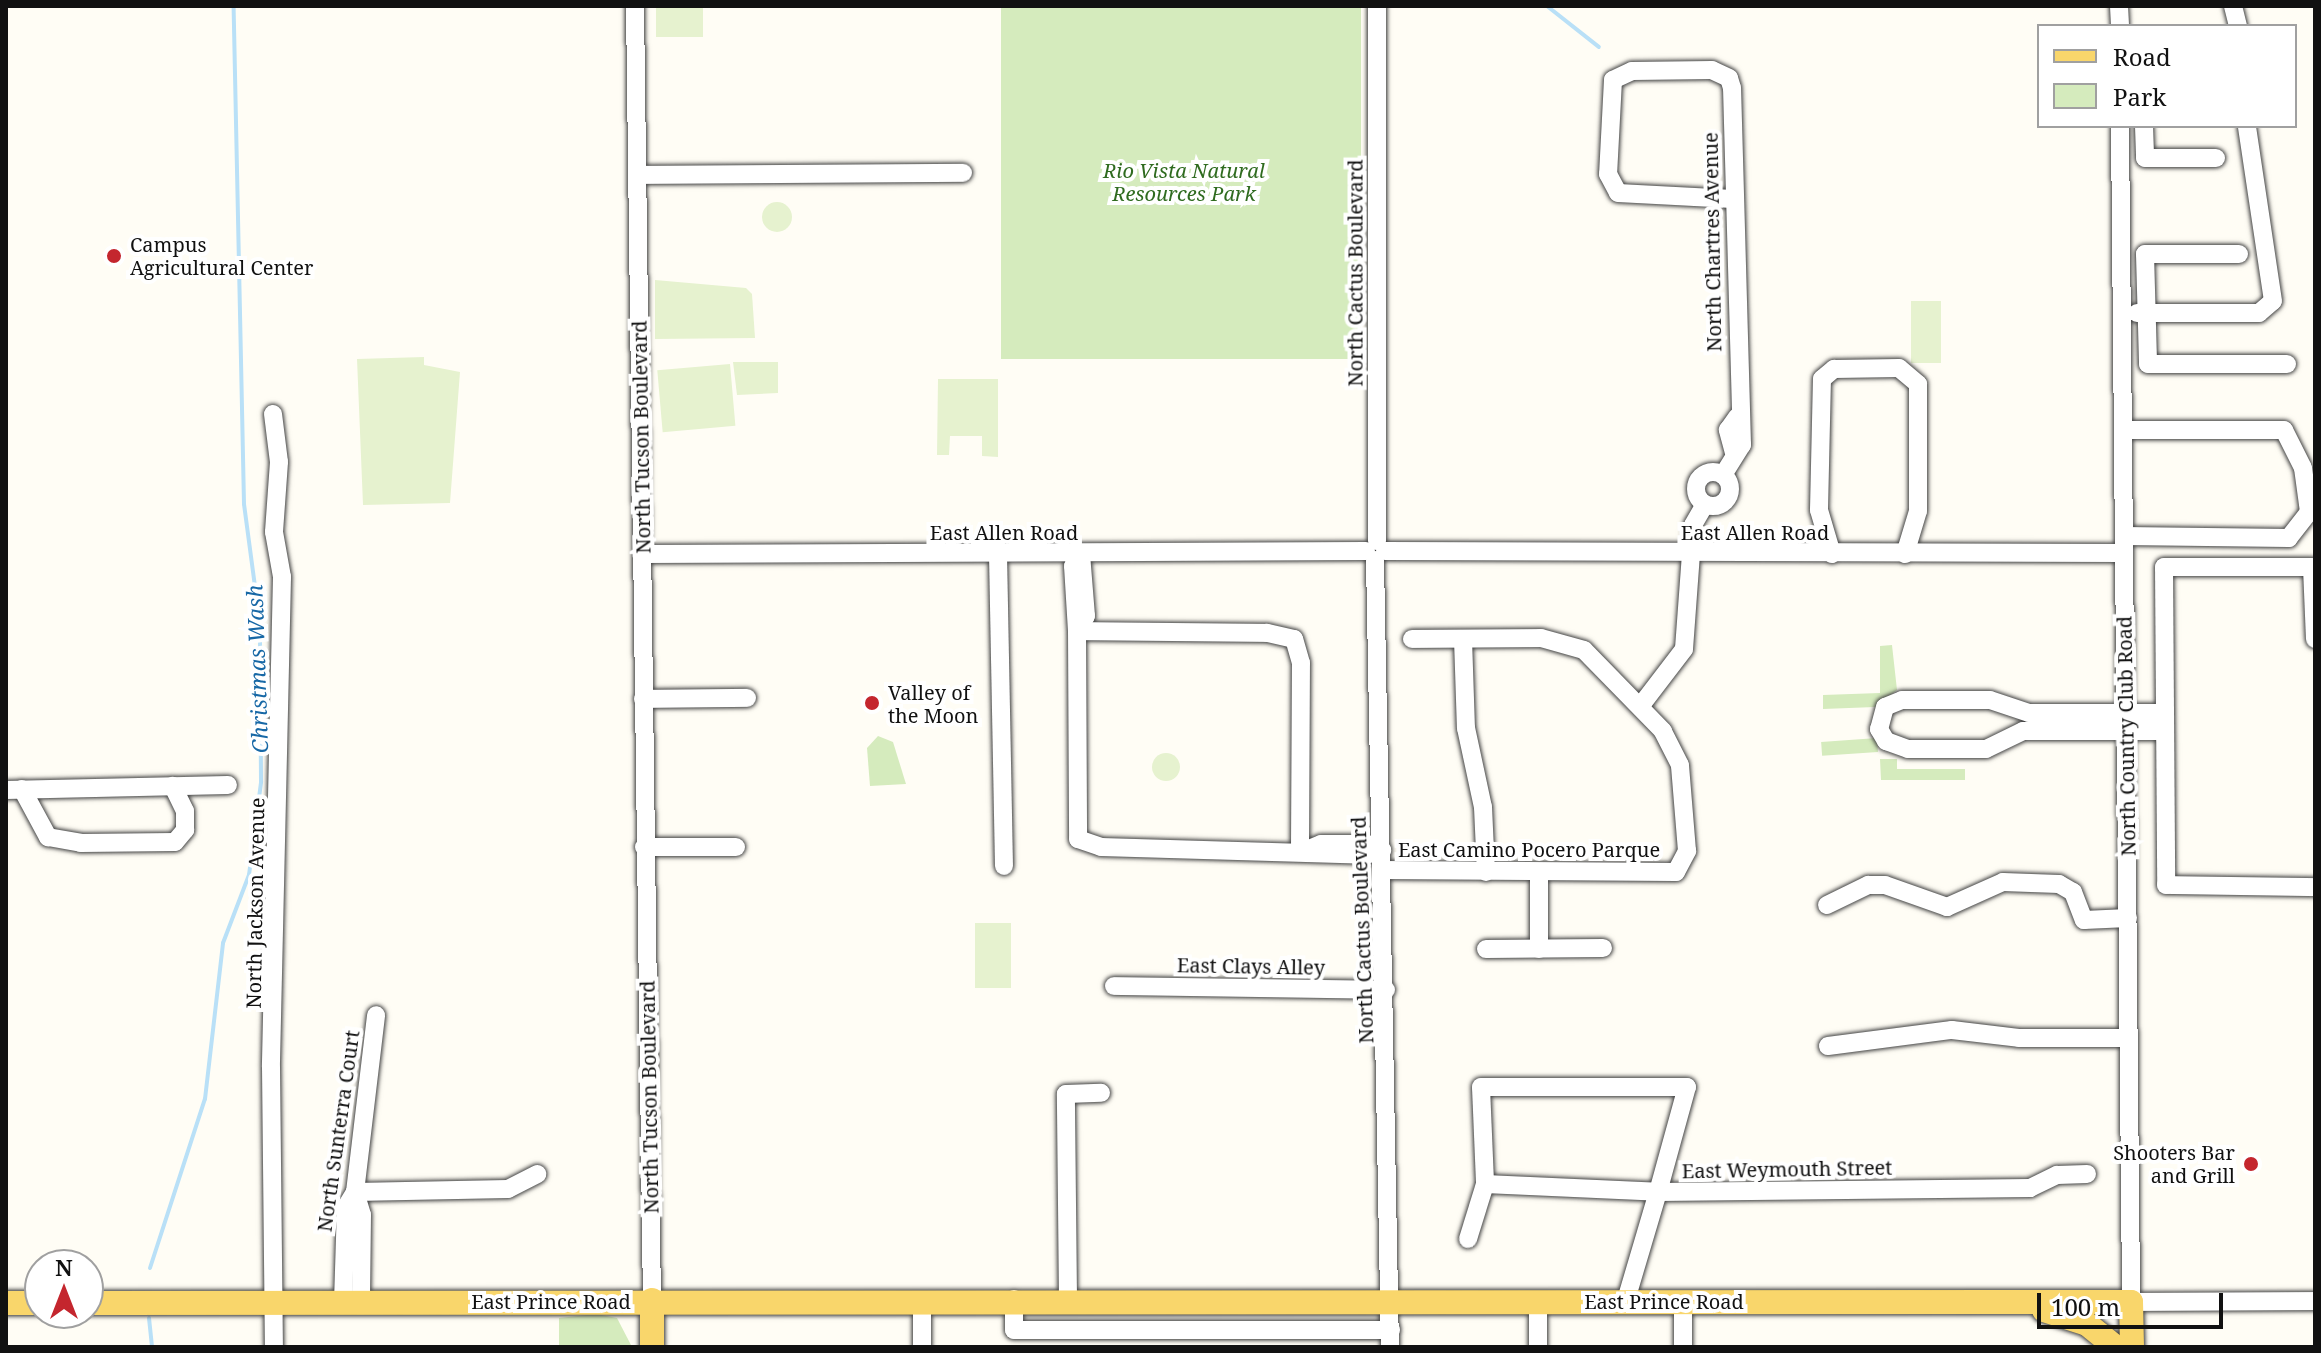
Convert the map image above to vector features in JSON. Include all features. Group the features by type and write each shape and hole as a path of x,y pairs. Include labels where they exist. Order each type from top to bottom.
{"main road":[{"name":"East Prince Road","path":"104,1303 1390,1298 2131,1302"},
{"name":"North Tucson Boulevard","path":"652,1300 652,1347"},
{"name":"North Country Club Road","path":"2131,1302 2132,1347"},
{"path":"2023,1303 2087,1324 2115,1347"}],"street":[{"name":"North Tucson Boulevard","path":"635,6 652,1300"},
{"name":"North Cactus Boulevard","path":"1377,6 1376,551 1391,1338"},
{"name":"North Chartres Avenue","path":"1642,704 1684,649 1693,525 1705,504 1696,491 1699,480 1712,472 1723,475 1734,453 1742,445 1737,417 1732,88 1721,71 1632,71 1613,80 1608,174 1618,193 1733,199"},
{"name":"North Country Club Road","path":"2120,128 2131,1302"},
{"path":"2144,128 2145,158 2216,158"},
{"path":"2122,313 2259,313 2273,301 2272,271 2247,128"},
{"path":"637,175 963,173"},
{"path":"2239,254 2145,254 2148,364 2287,364"},
{"path":"1832,554 1819,510 1822,379 1834,369 1899,368 1918,384 1918,511 1905,554"},
{"name":"North Jackson Avenue","path":"273,414 279,462 274,532 282,577 271,1067 274,1347"},
{"name":"East Allen Road","path":"643,554 1376,551 1905,554 2289,538 2309,512 2303,468 2284,430 2123,430"},
{"path":"998,554 1004,866"},
{"path":"1081,554 1073,566 1077,631 1078,839 1101,847 1382,850"},
{"path":"2315,639 2312,567 2164,567 2162,722 2166,885 2315,887"},
{"path":"1077,631 1267,633 1294,639 1301,663 1304,850"},
{"path":"1412,639 1561,640 1584,650 1642,704"},
{"path":"1463,639 1466,728 1483,807 1486,872"},
{"path":"643,699 747,698"},
{"path":"2126,722 2029,713 1990,700 1902,700 1885,707 1879,729 1886,741 1908,749 1986,749 2023,731 2162,722"},
{"name":"East Camino Pocero Parque","path":"1382,870 1676,872 1687,851 1680,765 1642,704"},
{"path":"14,789 228,785"},
{"path":"14,789 48,837 81,843 175,842 185,830 185,811 173,786"},
{"path":"644,847 736,847"},
{"path":"1539,873 1539,949"},
{"path":"1827,905 1868,885 1885,885 1947,907 2003,882 2059,884 2073,892 2084,920 2128,918"},
{"path":"1486,949 1603,948"},
{"name":"East Clays Alley","path":"1114,986 1386,990"},
{"name":"North Sunterra Court","path":"352,1302 346,1207 355,1192 376,1015"},
{"path":"1828,1046 1952,1030 2019,1038 2129,1038"},
{"path":"1468,1239 1485,1184 1481,1087 1687,1087 1658,1192 1640,1212 1623,1271 1626,1300"},
{"path":"1068,1299 1066,1094 1101,1093"},
{"path":"355,1192 508,1189 537,1174"},
{"name":"East Weymouth Street","path":"1485,1184 1658,1192 2030,1188 2057,1175 2087,1174"},
{"path":"1014,1299 1014,1330 1391,1338"},
{"path":"922,1300 922,1347"},
{"path":"1538,1300 1538,1347"},
{"path":"1683,1301 1683,1347"},
{"name":"East Prince Road","path":"2131,1302 2315,1301"}],"green space":[{"path":"656,6 703,6 703,37 656,37"},
{"name":"Rio Vista Natural Resources Park","path":"1001,6 1361,6 1361,359 1001,359"},
{"path":"777,202 788,206 792,217 788,228 777,232 766,228 762,217 766,206"},
{"path":"655,280 746,288 752,294 755,338 655,339"},
{"path":"1911,301 1941,301 1941,363 1911,363"},
{"path":"424,357 424,365 460,372 450,503 363,505 357,359"},
{"path":"733,362 778,362 778,393 737,395"},
{"path":"730,364 735,426 663,432 657,370"},
{"path":"938,379 998,379 998,457 982,456 982,436 950,436 949,455 937,455"},
{"path":"1892,645 1897,690 1875,707 1823,709 1823,695 1880,693 1880,646"},
{"path":"878,736 893,742 906,784 870,786 867,748"},
{"path":"1877,738 1878,752 1822,756 1821,742"},
{"path":"1166,753 1176,757 1180,767 1176,777 1166,781 1156,777 1152,767 1156,757"},
{"path":"1880,759 1897,759 1897,769 1965,769 1965,780 1881,780"},
{"path":"975,923 1011,923 1011,988 975,988"},
{"path":"596,1314 617,1318 632,1347 559,1347 559,1318"}],"waterway":[{"name":"Christmas Wash","path":"150,1268 205,1099 223,943 249,875 261,782 260,624 244,504 234,6"},
{"path":"1547,6 1599,47"},
{"name":"Christmas Wash","path":"149,1318 152,1347"}],"place":[{"name":"Campus Agricultural Center","path":"114,256"},
{"name":"Valley of the Moon","path":"872,703"},
{"name":"Shooters Bar and Grill","path":"2251,1164"}]}
